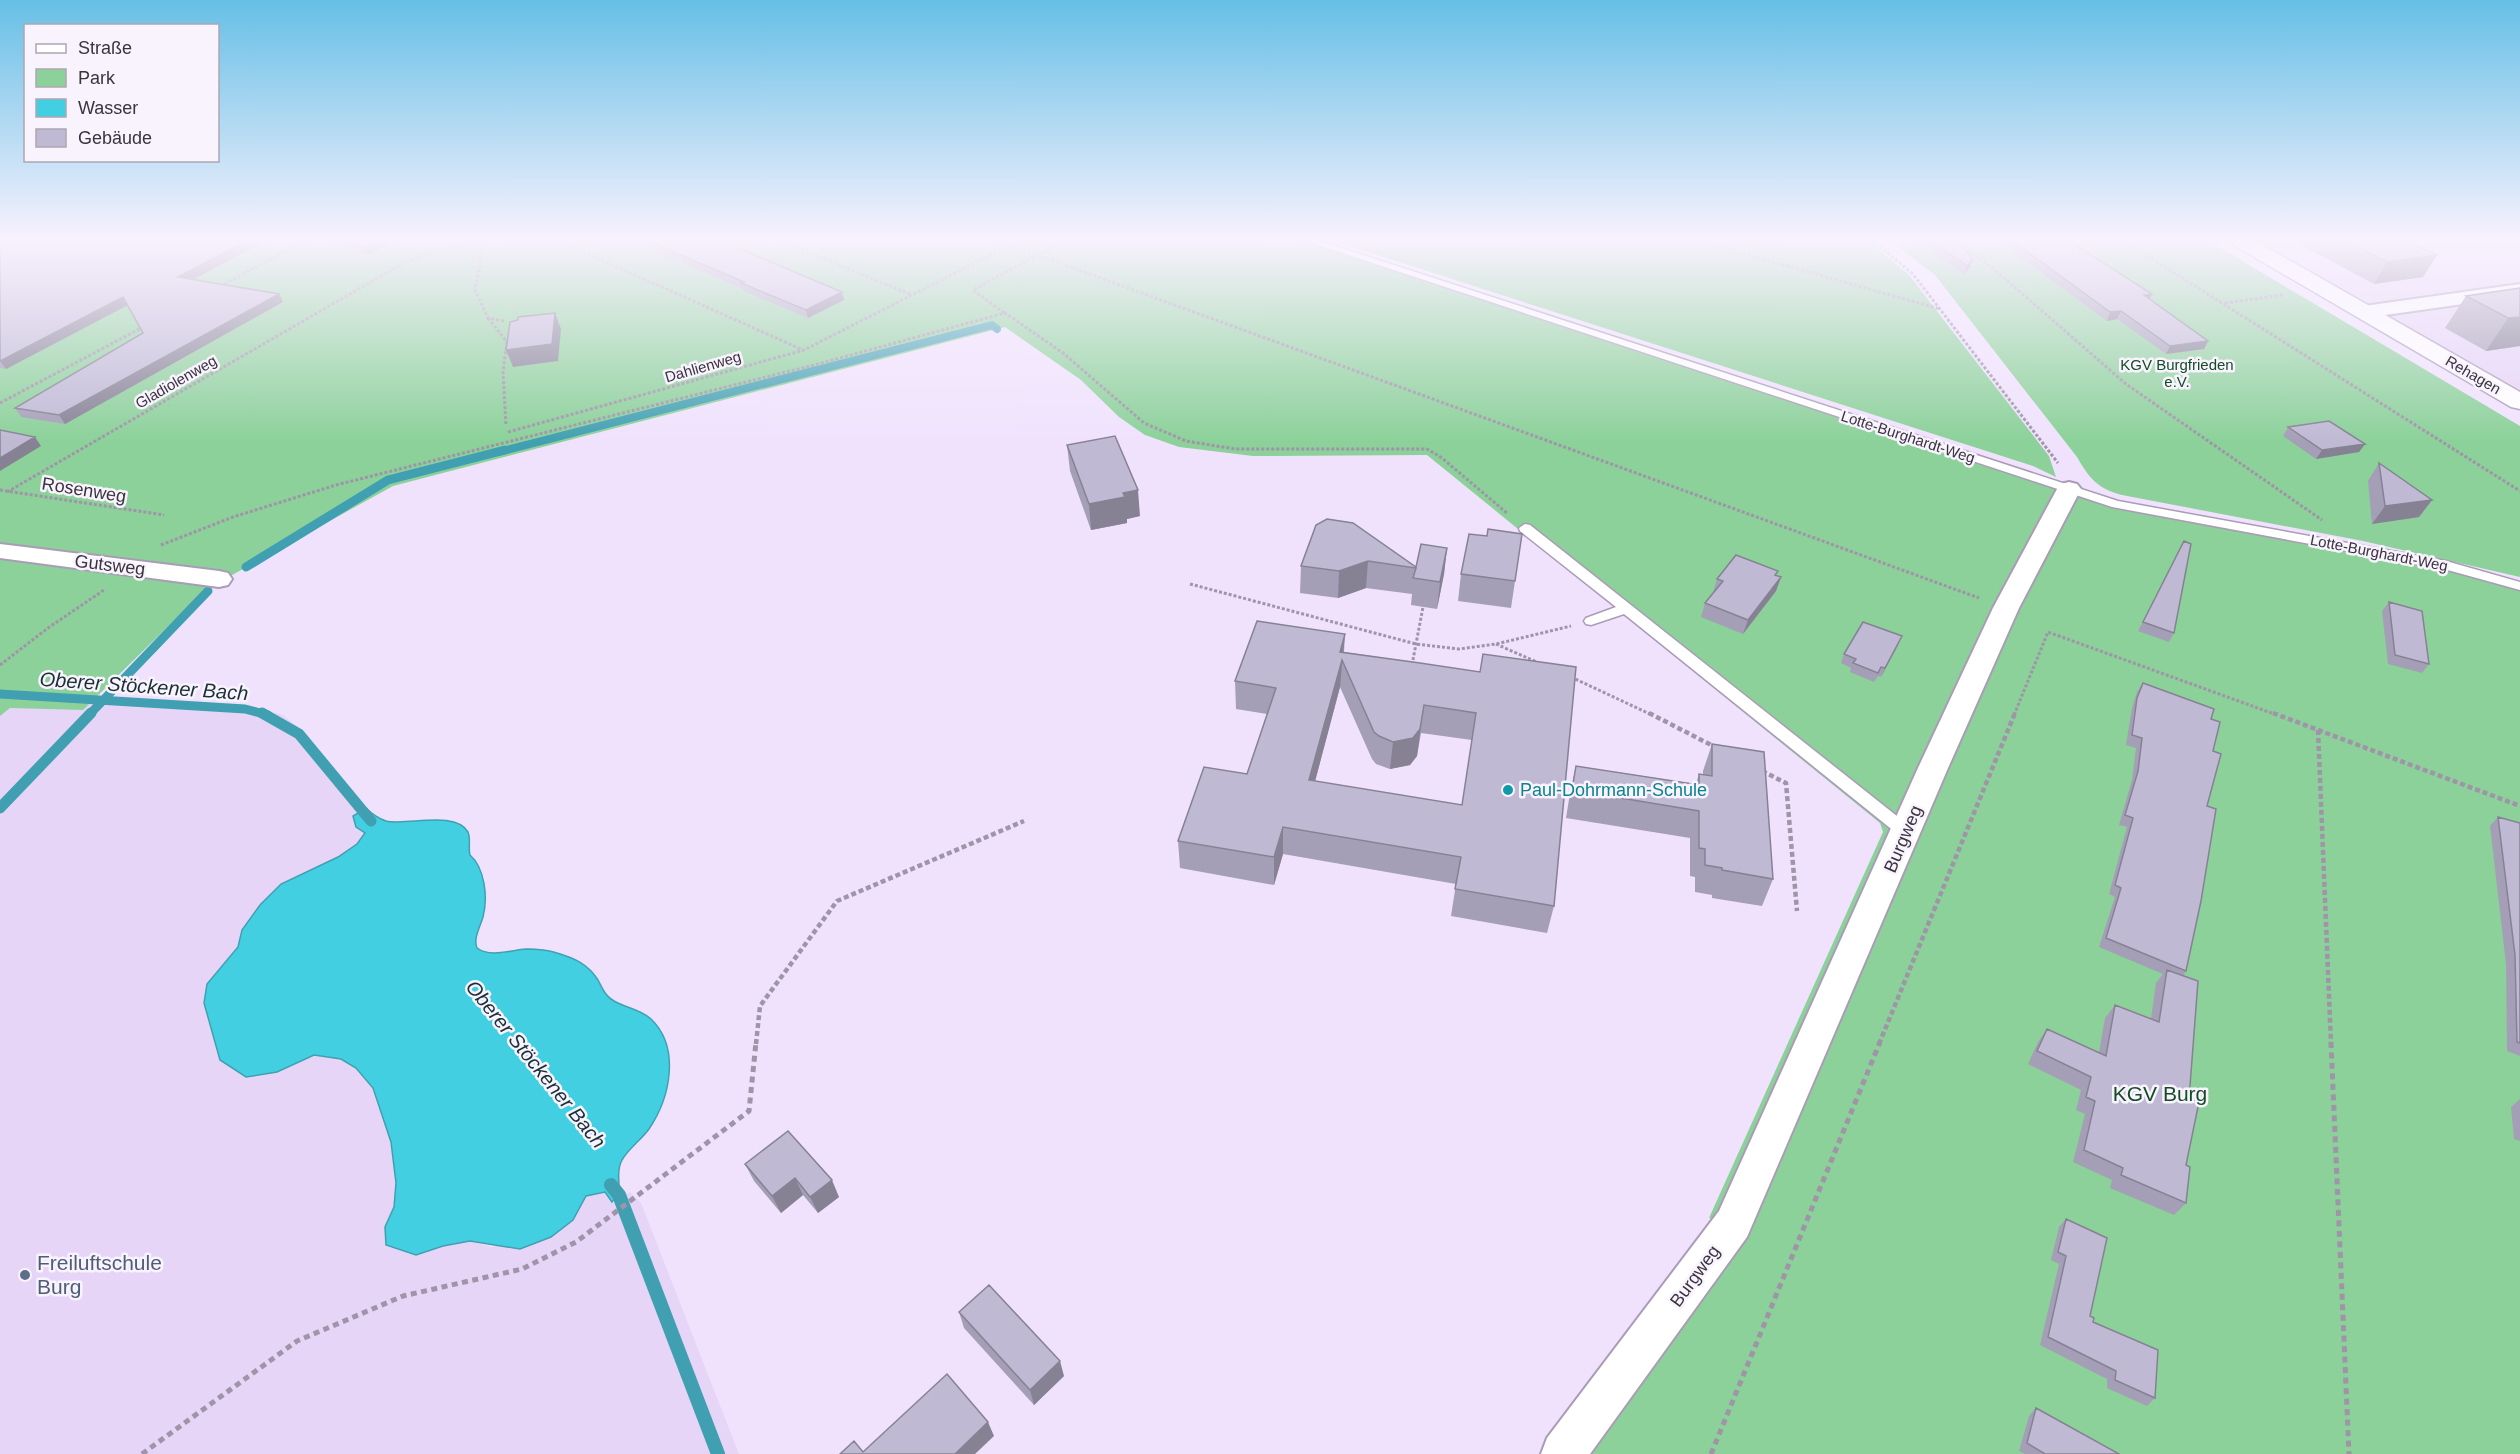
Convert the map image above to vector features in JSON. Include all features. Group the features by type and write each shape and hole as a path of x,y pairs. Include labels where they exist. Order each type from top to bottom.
{"street":[{"name":"Rehagen","path":"2357,308 2516,397"},
{"path":"2364,312 2393,308"},
{"name":"Burgweg","path":"1563,1454 1733,1224 2006,608 2069,489"},
{"name":"Gutsweg","path":"0,551 219,579"}],"lane":[{"name":"Lotte-Burghardt-Weg","path":"1515,308 2116,504 2446,565 2520,586"},
{"path":"1525,528 1906,832"},
{"path":"1591,621 1625,609"}],"path":[{"name":"Gladiolenweg","path":"7,492 326,308"},
{"path":"483,308 488,318 507,342 503,371 506,426"},
{"path":"709,308 804,350"},
{"name":"Dahlienweg","path":"508,432 804,350 887,308"},
{"path":"998,308 1064,353 1144,423 1186,441 1235,449 1426,449 1442,458 1525,528"},
{"path":"1183,308 2006,608"},
{"path":"1937,308 1941,309 2059,464 2069,489"},
{"path":"2038,308 2126,384 2367,551"},
{"path":"2232,308 2520,491"},
{"path":"110,564 233,517 336,484 819,364 1005,313"},
{"path":"488,318 504,321"},
{"path":"0,403 148,324"},
{"name":"Rosenweg","path":"0,490 164,515"},
{"path":"0,665 48,628 141,569"},
{"path":"1190,584 1416,644 1459,649 1496,644 1591,621"},
{"path":"1411,666 1424,607"},
{"path":"1711,1454 2048,632 2520,806"},
{"path":"1496,644 1547,667"},
{"path":"1568,676 1619,698 1723,751"},
{"path":"2318,730 2349,1454"},
{"path":"1755,767 1786,783 1797,911"},
{"path":"142,1454 297,1341 403,1296 522,1269 576,1242 749,1111 760,1006 837,901 1024,821"}],"shaded area":[{"path":"2375,308 2520,308 2520,390"},
{"path":"0,608 104,689 99,695 247,705 283,715 305,733 366,808 353,816 365,833 357,844 338,857 281,884 260,905 242,930 238,947 224,966 277,1072 314,1055 341,1059 356,1068 373,1088 391,1142 396,1183 394,1207 385,1227 386,1246 416,1255 443,1246 470,1241 491,1247 551,1237 573,1220 586,1196 605,1191 619,1195 621,1188 627,1194 630,1192 641,1203 739,1454 0,1454"}],"green space":[{"name":"KGV Burg","path":"0,308 1510,308 2116,504 2367,551 2520,586 2520,1454 1563,1454 1733,1224 1709,1218 1883,832 1880,823 1427,455 1253,456 1179,447 1145,435 1119,417 1081,380 1005,327 393,486 205,590 83,710 10,708 0,716"},
{"path":"1542,308 1934,308 2049,456 2056,477 2033,466"},
{"name":"KGV Burgfrieden e.V.","path":"1961,308 2321,308 2520,426 2520,577 2363,541 2122,495 2100,486 2090,477 2077,457"}],"water":[{"path":"366,808 375,816 386,821 442,820 462,825 468,832 470,855 482,875 485,892 483,917 476,937 477,948 488,953 526,949 542,950 575,960 590,970 611,999 651,1019 666,1044 669,1058 667,1088 649,1129 622,1160 616,1196 612,1202 605,1192 586,1196 573,1220 551,1237 520,1249 470,1241 443,1246 416,1255 386,1245 385,1227 394,1207 396,1183 391,1142 373,1088 356,1068 341,1059 314,1055 277,1072 246,1077 220,1060 204,1003 207,984 238,947 242,930 260,905 281,884 338,857 357,844 365,833 356,827 353,816"}],"building":[{"path":"0,308 102,308 0,361"},
{"path":"129,308 254,308 59,415 15,408 143,333"},
{"path":"2104,308 2162,308 2208,341 2170,346 2121,311 2110,312"},
{"path":"2489,308 2520,308 2520,317 2508,318"},
{"path":"555,313 552,344 506,350 510,322 518,320 518,317"},
{"path":"2329,421 2365,444 2322,450 2288,427"},
{"path":"0,430 35,437 0,458"},
{"path":"1115,436 1138,490 1123,493 1125,497 1089,504 1067,445"},
{"path":"2379,463 2432,500 2385,506"},
{"path":"1327,519 1353,523 1416,567 1421,544 1447,548 1440,582 1413,578 1416,568 1368,561 1339,571 1301,566 1316,525"},
{"path":"1488,529 1522,534 1515,581 1461,574 1469,534 1487,536"},
{"path":"2184,541 2191,544 2174,633 2143,622"},
{"path":"1736,555 1778,571 1775,575 1781,577 1748,620 1705,603 1723,581 1717,579"},
{"path":"2389,602 2422,611 2429,664 2395,655"},
{"path":"1257,621 1345,634 1340,652 1480,672 1483,654 1576,667 1554,906 1455,889 1461,857 1283,827 1274,857 1178,841 1204,767 1247,774 1276,688 1235,681","holes":["1342,660 1374,732 1393,742 1413,738 1420,729 1424,705 1476,713 1462,805 1309,780"]},
{"path":"1863,622 1902,636 1885,668 1881,667 1878,673 1853,663 1856,659 1844,654"},
{"path":"2143,683 2214,709 2211,719 2220,722 2213,751 2221,754 2207,806 2216,809 2201,901 2186,971 2106,938 2121,888 2115,885 2133,818 2125,815 2138,771 2142,738 2132,735 2137,698"},
{"path":"1712,744 1764,752 1773,879 1705,865 1705,849 1699,848 1699,811 1572,790 1576,766 1699,785 1699,774 1712,776"},
{"path":"2498,817 2520,823 2520,1043 2517,1042 2515,955"},
{"path":"2167,970 2198,981 2189,1099 2199,1102 2186,1165 2190,1167 2186,1203 2121,1175 2123,1168 2084,1150 2095,1101 2086,1097 2091,1077 2037,1051 2047,1029 2106,1056 2115,1005 2159,1022"},
{"path":"788,1131 832,1180 810,1197 795,1178 772,1196 745,1164"},
{"path":"2066,1219 2107,1238 2090,1316 2094,1318 2093,1322 2158,1350 2155,1398 2115,1380 2116,1371 2048,1337 2066,1256 2058,1252"},
{"path":"989,1285 1060,1361 1030,1390 959,1312"},
{"path":"947,1374 988,1422 955,1454 840,1454 854,1441 863,1452"},
{"path":"2036,1408 2119,1454 2045,1454 2027,1443"}],"waterway":[{"path":"499,452 992,325 997,329"},
{"path":"246,567 388,480 505,450"},
{"path":"103,700 208,591"},
{"name":"Oberer Stöckener Bach","path":"0,694 103,700"},
{"path":"89,715 103,700"},
{"name":"Oberer Stöckener Bach","path":"103,700 245,709 263,714"},
{"path":"0,808 91,713"},
{"name":"Oberer Stöckener Bach","path":"263,714 268,715"},
{"name":"Oberer Stöckener Bach","path":"263,714 299,734 371,821"},
{"name":"Oberer Stöckener Bach","path":"611,1185 619,1195 718,1454"}],"place":[{"name":"Paul-Dohrmann-Schule","path":"1508,790"},
{"name":"Freiluftschule Burg","path":"25,1275"}]}
